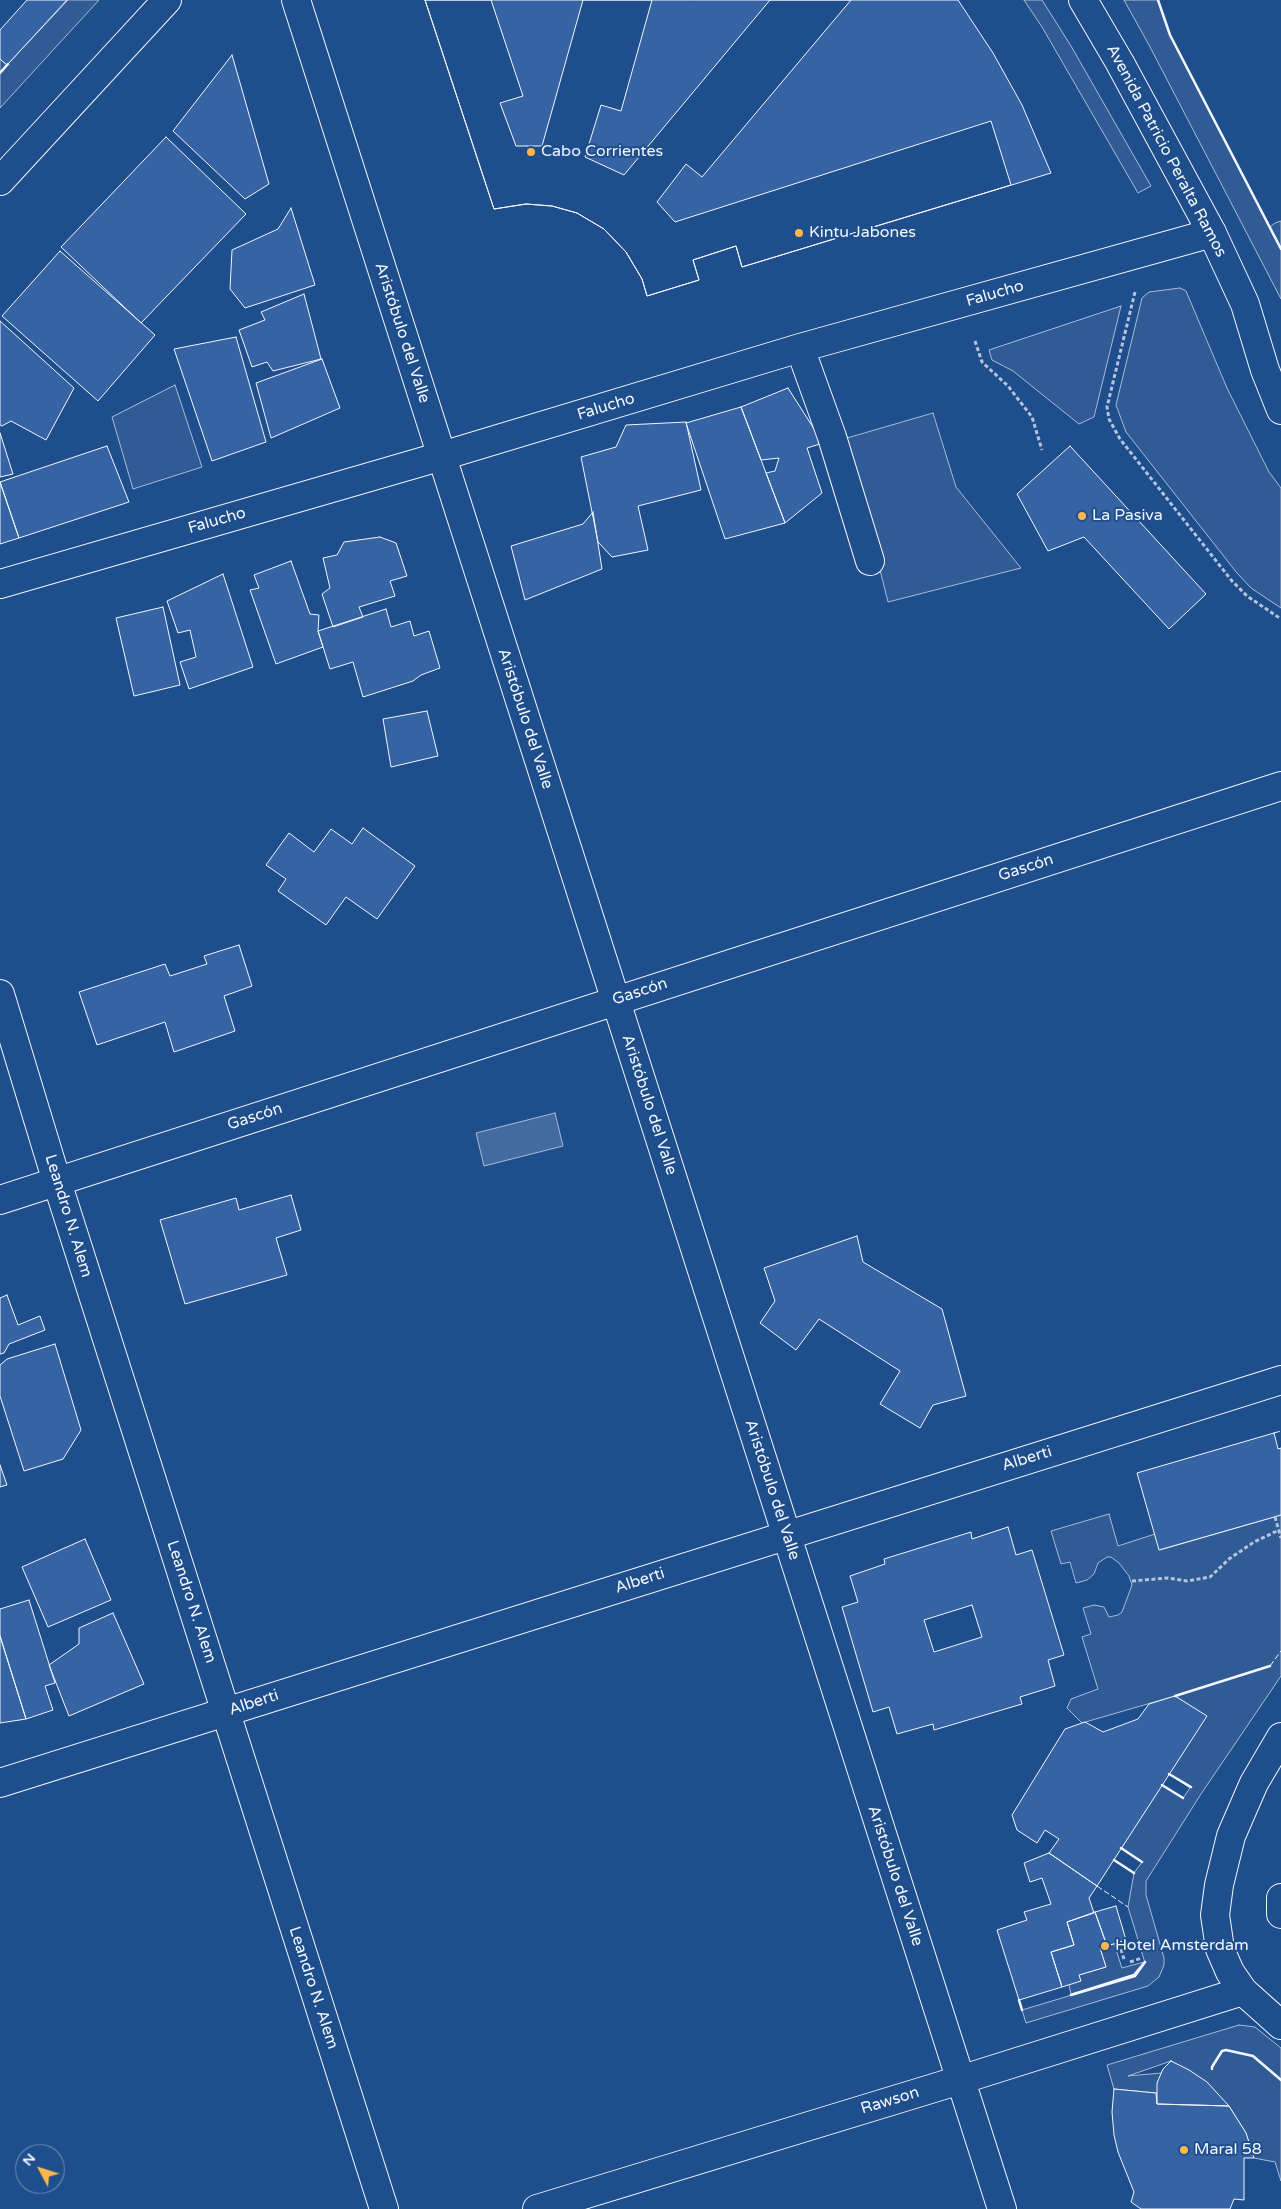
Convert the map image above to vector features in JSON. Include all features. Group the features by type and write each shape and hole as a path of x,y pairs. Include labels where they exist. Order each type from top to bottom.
{"street":[{"path":"0,181 167,0"},
{"name":"Aristóbulo del Valle","path":"296,0 1002,2209"},
{"name":"Avenida Patricio Peralta Ramos","path":"1083,0 1120,63 1212,233 1245,304 1265,370 1281,410"},
{"name":"Falucho","path":"0,584 442,456 800,348 1212,233"},
{"name":"Avenida Patricio Peralta Ramos","path":"1245,304 1281,354"},
{"path":"800,348 832,438 870,561"},
{"name":"Gascón","path":"0,1200 1281,786"},
{"name":"Leandro N. Alem","path":"0,994 57,1182 384,2209"},
{"name":"Alberti","path":"0,1783 1281,1380"},
{"path":"1281,1737 1254,1783 1231,1836 1218,1885 1215,1915 1220,1949 1230,1972 1243,1991 1281,2025"},
{"path":"1281,1898 1281,1914"},
{"name":"Rawson","path":"537,2209 960,2080 1243,1991"}],"path":[{"path":"1135,292 1107,407 1111,424 1120,439 1232,581 1247,596 1281,619"},
{"path":"976,341 982,362 1008,386 1032,417 1042,450"},
{"path":"1275,1517 1281,1538"},
{"path":"1132,1581 1168,1578 1187,1581 1210,1577 1254,1542 1279,1530"},
{"path":"1119,1943 1124,1959"},
{"path":"1130,1962 1142,1958"}],"shaded area":[{"path":"68,0 99,0 0,108 0,59 7,65"},
{"path":"1024,0 1042,0 1071,46 1151,186 1138,193 1042,27"},
{"path":"1124,0 1158,0 1170,35 1270,227 1281,221 1281,299 1149,45"},
{"path":"1180,288 1186,291 1227,388 1269,472 1281,488 1281,608 1251,588 1237,573 1126,432 1116,405 1142,298 1149,292"},
{"path":"1121,306 1094,417 1079,424 1013,371 992,360 989,350"},
{"path":"175,385 202,467 133,489 112,417"},
{"path":"933,413 956,487 1021,568 888,602 847,438"},
{"path":"555,1113 563,1146 484,1166 476,1133"},
{"path":"1109,1514 1118,1546 1155,1534 1160,1550 1281,1515 1281,1676 1201,1794 1146,1881 1146,1895 1164,1958 1164,1965 1159,1977 1148,1986 1026,2023 1022,2010 1135,1976 1145,1963 1128,1907 1134,1873 1142,1862 1121,1848 1162,1785 1183,1798 1190,1788 1169,1774 1206,1716 1175,1696 1082,1723 1067,1708 1071,1699 1098,1689 1082,1637 1091,1634 1083,1608 1094,1605 1104,1607 1109,1617 1118,1615 1122,1612 1132,1585 1129,1576 1119,1563 1111,1557 1107,1557 1098,1563 1094,1574 1087,1580 1076,1583 1070,1562 1061,1564 1051,1531"},
{"path":"1114,1944 1122,1968 1144,1962 1134,1975 1071,1994 1069,1985 1079,1975 1106,1967 1100,1948"},
{"path":"1239,2025 1255,2027 1281,2048 1281,2181 1275,2162 1254,2158 1246,2133 1229,2106 1157,2104 1156,2093 1114,2089 1107,2065","holes":["1171,2061 1196,2075 1173,2072 1128,2076"]}],"building":[{"path":"27,0 67,0 7,65 0,59 0,30"},
{"name":"Cabo Corrientes","path":"425,0 491,0 523,96 500,103 516,146 542,146 583,0 652,0 621,111 601,105 585,157 624,175 770,0 851,0 702,177 686,164 657,202 675,222 991,121 1011,185 742,267 736,246 693,260 699,280 647,296 642,279 626,252 604,229 577,213 552,206 526,204 494,209"},
{"path":"425,0 958,0 993,53 1022,105 1051,173 742,267 736,246 693,260 699,280 647,296 642,279 626,252 604,229 577,213 552,206 526,204 494,209"},
{"path":"232,55 269,184 245,199 173,131"},
{"path":"166,137 246,214 141,323 61,247"},
{"path":"291,208 315,285 245,308 230,289 232,250 278,229"},
{"path":"60,251 155,335 98,401 2,316"},
{"path":"304,294 321,359 273,371 267,362 252,367 239,330 265,320 261,312"},
{"path":"0,321 74,388 46,440 11,421 2,426 0,425"},
{"path":"236,337 266,442 212,461 174,349"},
{"path":"322,359 340,408 271,438 256,383"},
{"path":"788,388 823,443 807,448 822,493 785,523 766,473 775,471 779,458 761,460 741,407"},
{"path":"741,407 785,523 725,539 686,423"},
{"path":"686,422 701,490 638,506 648,550 612,557 598,542 581,457 616,447 626,425"},
{"path":"0,433 13,474 0,477"},
{"path":"107,446 129,502 19,538 0,482"},
{"name":"La Pasiva","path":"1070,446 1206,594 1169,629 1084,537 1048,551 1017,494"},
{"path":"0,482 19,538 0,544"},
{"path":"593,512 602,569 525,600 511,546 583,524"},
{"path":"380,537 396,543 407,576 390,581 395,596 359,607 363,617 333,627 322,594 330,588 323,558 337,555 344,542"},
{"path":"291,561 310,614 319,615 318,631 323,647 276,664 250,590 259,588 254,575"},
{"path":"223,574 253,667 189,689 180,662 196,657 190,630 178,633 167,601"},
{"path":"163,607 180,685 134,696 116,618"},
{"path":"386,609 391,627 410,621 414,636 429,631 440,668 421,675 413,681 363,697 353,662 330,669 318,631"},
{"path":"427,711 438,756 391,767 383,719"},
{"path":"363,828 415,866 377,919 346,897 326,925 278,891 286,879 266,865 289,833 314,852 331,829 352,844"},
{"path":"239,945 252,986 224,996 235,1031 174,1052 165,1022 97,1045 79,992 165,964 170,976 207,964 204,956"},
{"path":"291,1195 301,1230 276,1238 287,1275 185,1304 160,1220 236,1198 239,1210"},
{"path":"857,1236 863,1262 942,1309 966,1396 933,1405 920,1428 880,1404 900,1371 819,1319 796,1350 760,1323 775,1301 764,1268"},
{"path":"7,1295 18,1325 40,1316 45,1330 9,1344 4,1353 0,1354 0,1298"},
{"path":"55,1344 81,1430 63,1459 24,1471 0,1396 0,1365 7,1359"},
{"path":"1274,1433 1278,1449 1281,1448 1281,1515 1159,1550 1137,1473"},
{"path":"0,1465 7,1485 0,1487"},
{"path":"1008,1527 1016,1555 1032,1550 1064,1655 1048,1660 1055,1686 1020,1697 1022,1704 934,1730 933,1724 897,1734 889,1707 873,1712 842,1607 858,1602 850,1576 885,1564 884,1559 971,1532 972,1539","holes":["972,1605 982,1637 934,1652 924,1620"]},
{"path":"85,1539 111,1600 48,1627 22,1567"},
{"path":"29,1600 55,1683 45,1686 53,1710 26,1719 0,1636 0,1609"},
{"path":"113,1613 144,1684 69,1716 49,1665 79,1644 79,1628"},
{"path":"0,1636 26,1719 0,1723"},
{"path":"1175,1696 1207,1716 1097,1886 1049,1853 1059,1839 1045,1830 1037,1843 1017,1830 1012,1815 1065,1729 1085,1722 1103,1732 1138,1719 1149,1704"},
{"path":"1049,1853 1097,1886 1089,1898 1094,1913 1067,1922 1074,1945 1051,1952 1062,1987 1019,2000 997,1930 1027,1920 1024,1912 1051,1904 1042,1878 1030,1882 1024,1863"},
{"path":"1116,1906 1126,1940 1107,1946 1095,1912"},
{"path":"1095,1912 1107,1946 1100,1948 1106,1967 1079,1975 1081,1981 1062,1987 1051,1952 1074,1945 1067,1922"},
{"path":"1171,2061 1207,2082 1229,2106 1157,2104 1157,2083 1163,2069"},
{"name":"Maral 58","path":"1114,2089 1156,2093 1157,2104 1229,2106 1246,2133 1254,2158 1244,2158 1244,2200 1234,2199 1230,2209 1141,2209 1131,2202 1134,2192 1118,2152 1114,2135 1112,2112"}],"fence":[{"path":"1274,1433 1281,1431"},
{"path":"1270,1666 1281,1651"},
{"path":"1097,1886 1128,1907"}],"wall":[{"path":"1158,0 1170,35 1281,249"},
{"path":"0,73 8,64"},
{"path":"1175,1696 1270,1666"},
{"path":"1169,1774 1191,1787"},
{"path":"1162,1785 1183,1798"},
{"path":"1121,1848 1142,1862"},
{"path":"1114,1860 1134,1873"},
{"path":"1145,1962 1135,1976 1071,1995 1134,1975 1145,1962"},
{"path":"1019,2000 1022,2010"},
{"path":"1212,2069 1222,2051 1226,2050 1253,2056 1281,2080"}],"place":[{"name":"Cabo Corrientes","path":"531,152"},
{"name":"Kintu Jabones","path":"799,233"},
{"name":"La Pasiva","path":"1082,516"},
{"name":"Hotel Amsterdam","path":"1105,1946"},
{"name":"Maral 58","path":"1184,2150"}]}
